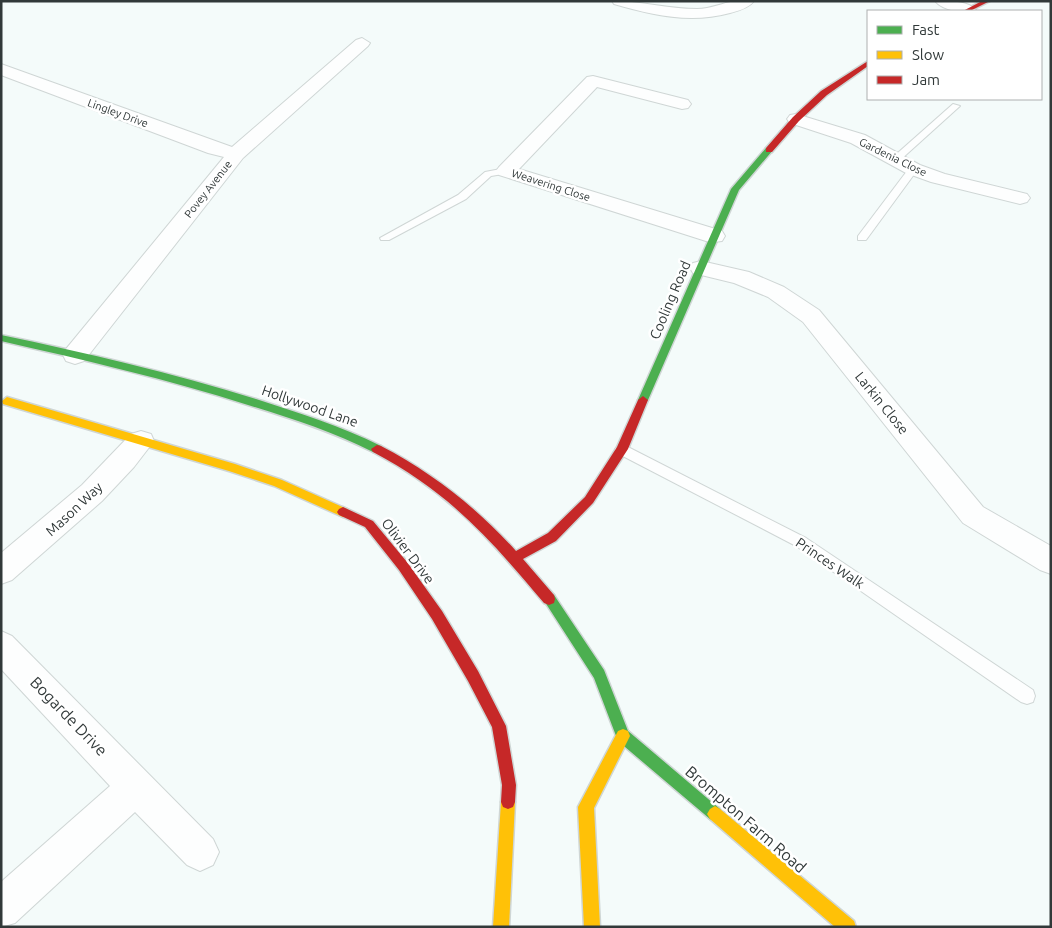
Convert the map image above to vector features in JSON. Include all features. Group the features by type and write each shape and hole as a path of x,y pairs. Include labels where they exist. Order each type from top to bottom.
{"main road":[{"path":"969,10 987,1"},
{"name":"Cooling Road","path":"514,558 552,537 589,500 622,449 735,188 796,119 824,93 867,64"},
{"name":"Hollywood Lane","path":"1,338 123,365 237,397 348,434 399,460 443,490 488,529 554,604 599,674 623,736"},
{"name":"Olivier Drive","path":"7,401 278,483 369,524 403,566 437,615 474,676 500,726 509,785 501,927"},
{"path":"592,927 586,807 623,736"},
{"name":"Brompton Farm Road","path":"623,736 848,927"}],"street":[{"path":"619,1 677,14 710,14 748,1"},
{"path":"942,1 964,10"},
{"name":"Povey Avenue","path":"75,355 236,154 362,43"},
{"name":"Lingley Drive","path":"1,69 216,149 236,154"},
{"name":"Weavering Close","path":"682,104 593,81 506,171 714,236"},
{"name":"Gardenia Close","path":"796,119 858,139 913,169 938,178 1020,198"},
{"name":"Larkin Close","path":"701,268 741,277 776,292 811,316 973,515 1051,560"},
{"name":"Mason Way","path":"1,571 58,527 120,465 141,441"},
{"name":"Bogarde Drive","path":"1,646 200,852"},
{"path":"1,909 136,787"}],"lane":[{"path":"895,160 956,106"},
{"path":"862,238 913,169"},
{"path":"385,238 462,197 488,174 506,171"},
{"name":"Princes Walk","path":"622,449 801,542 1027,696"}],"traffic: fast":[{"path":"643,400 735,189 769,150"},
{"path":"1,338 70,353 207,388 327,427 377,449"},
{"path":"549,599 599,674 623,736 715,814"}],"traffic: slow":[{"path":"7,401 231,467 278,483 343,512"},
{"path":"592,927 586,807 623,736"},
{"path":"501,927 508,802"},
{"path":"715,814 848,927"}],"traffic: jam":[{"path":"968,10 987,1"},
{"path":"769,150 796,119 824,93 867,64"},
{"path":"514,558 552,537 589,500 622,449 643,400"},
{"path":"377,449 407,465 463,506 504,546 549,599"},
{"path":"343,512 369,524 403,566 437,615 473,676 499,726 509,785 508,802"}]}
